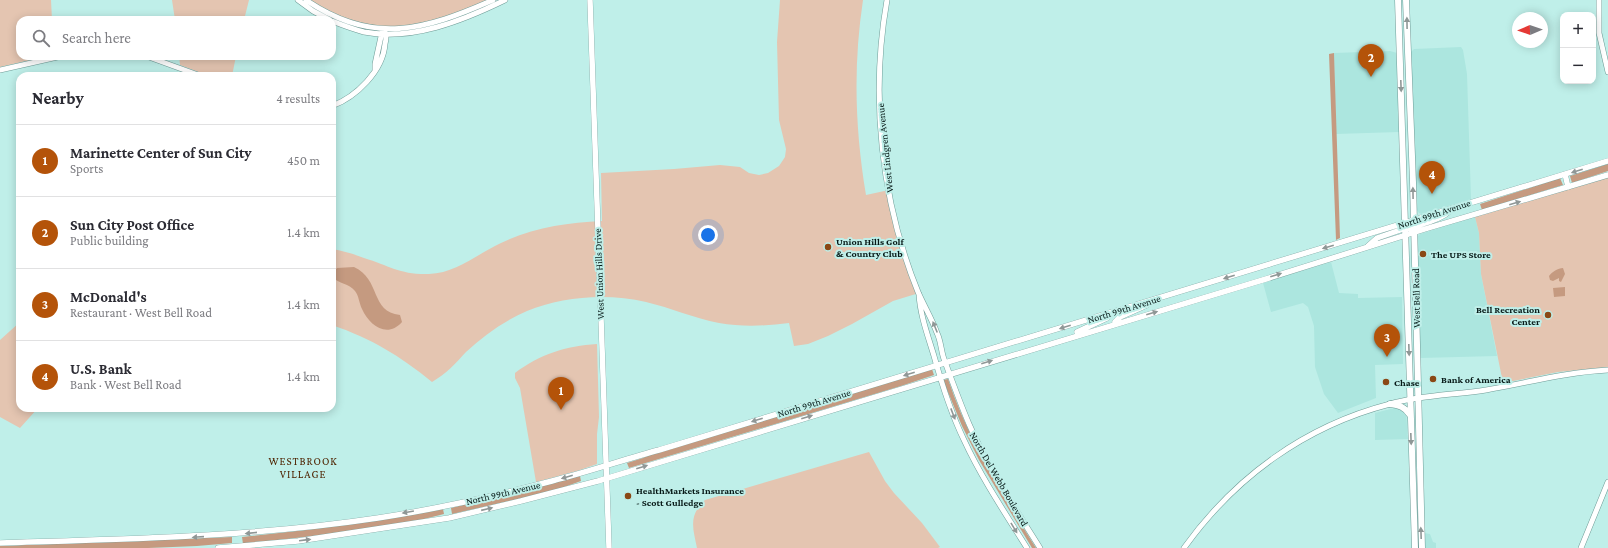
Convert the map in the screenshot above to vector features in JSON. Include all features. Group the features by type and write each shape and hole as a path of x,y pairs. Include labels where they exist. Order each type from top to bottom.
{"main road":[{"name":"West Union Hills Drive","path":"590,0 608,548"},
{"name":"West Bell Road","path":"1398,0 1415,548"},
{"name":"West Bell Road","path":"1406,0 1414,227 1422,548"},
{"name":"North 99th Avenue","path":"218,548 298,541 442,519 534,498 605,478 1366,248 1405,235 1414,227 1445,216 1452,209 1608,161"},
{"path":"1564,174 1568,187"},
{"name":"North 99th Avenue","path":"0,543 189,538 310,527 380,518 471,500 553,481 605,466 1349,241 1405,226 1414,227 1568,187 1608,175"},
{"path":"1366,248 1377,238 1405,226"},
{"path":"1349,241 1352,252"},
{"path":"1114,324 1120,317 1160,298"},
{"path":"1062,339 1107,318 1111,313"},
{"path":"1408,335 1416,334"},
{"path":"1390,404 1404,408 1411,416"}],"street":[{"path":"298,0 322,16"},
{"path":"306,0 334,16"},
{"path":"336,17 384,32 427,25 494,0"},
{"path":"336,23 363,32 406,33 427,30 484,10 505,0"},
{"name":"West Lindgren Avenue","path":"887,0 881,49 879,95 882,144 895,218 919,293 938,335 946,363"},
{"path":"1599,0 1598,33 1608,72"},
{"path":"336,104 357,92 375,70 384,32"},
{"path":"0,70 44,60"},
{"path":"157,60 190,72"},
{"name":"West Lindgren Avenue","path":"919,293 924,320 936,366"},
{"name":"North Del Webb Boulevard","path":"946,363 966,416 983,453 1040,548"},
{"name":"North Del Webb Boulevard","path":"936,366 964,440 1026,548"},
{"path":"1184,548 1218,505 1251,474 1270,460 1321,430 1358,414 1390,404 1410,400 1484,390 1567,374 1608,370"},
{"path":"1581,548 1608,482"}],"shaded area":[{"path":"0,0 51,0 52,16 16,16 16,60 31,60 0,67"},
{"path":"172,0 249,0 245,16 174,16"},
{"path":"303,0 497,0 442,23 413,31 398,32 379,32 369,30 336,18 336,16 330,16"},
{"path":"780,0 863,0 858,49 857,98 859,146 866,195 889,190 895,218 919,293 893,301 828,336 808,344 794,346 789,323 754,326 736,325 710,321 655,304 631,299 601,297 570,299 527,311 502,324 480,340 446,372 432,382 408,364 373,342 336,326 336,250 411,273 439,273 458,267 492,247 526,233 563,225 602,221 601,173 720,165 740,167 749,173 759,175 768,173 779,166 785,157 786,149 779,120 777,42"},
{"path":"1461,47 1463,50 1467,74 1471,199 1422,214 1416,209 1410,53 1414,49"},
{"path":"1390,51 1397,53 1399,132 1336,134 1334,53"},
{"path":"1334,53 1340,238 1336,240 1329,54"},
{"path":"179,60 235,60 233,72 198,72 180,65"},
{"path":"1608,164 1608,171 1572,183 1570,176"},
{"name":"Bell Recreation Center","path":"1608,177 1608,367 1558,372 1503,383 1481,274 1479,233 1475,217"},
{"path":"1560,178 1563,185 1482,210 1480,204"},
{"path":"1475,217 1479,233 1481,274 1497,356 1420,358 1420,301 1418,290 1417,237 1420,234"},
{"path":"1331,262 1339,293 1358,294 1358,298 1402,297 1403,364 1375,365 1376,398 1338,413 1324,394 1315,367 1314,326 1308,307 1303,303 1271,312 1263,283"},
{"path":"354,267 362,272 373,287 379,302 391,313 400,315 402,322 396,327 385,330 374,325 365,315 353,288 336,280 337,268"},
{"path":"1563,268 1565,274 1561,282 1559,281 1559,278 1553,281 1550,280 1549,276 1552,273 1557,269"},
{"path":"1565,287 1565,296 1554,297 1553,288"},
{"path":"16,326 16,412 34,412 20,428 0,417 0,340"},
{"path":"597,344 599,417 597,434 597,464 536,482 520,388 515,378 515,373 524,366 554,352"},
{"path":"932,369 934,375 901,386 629,468 627,463 653,453"},
{"path":"948,379 956,402 976,445 998,486 1036,548 1032,548 979,460 962,426 943,380"},
{"path":"1398,407 1406,413 1408,439 1375,440 1375,413"},
{"path":"869,452 885,481 922,523 940,547 697,548 693,522 696,511 705,500"},
{"path":"580,476 581,481 553,491 452,514 451,508"},
{"path":"443,509 444,514 408,523 339,533 243,544 242,537 306,530"},
{"path":"1424,533 1430,534 1433,542 1436,543 1436,548 1425,548"},
{"path":"232,537 232,543 197,546 148,548 0,548 0,546"}],"place":[{"name":"Sun City Post Office","path":"1371,77"},
{"name":"U.S. Bank","path":"1432,194"},
{"name":"Union Hills Golf & Country Club","path":"828,247"},
{"name":"The UPS Store","path":"1423,254"},
{"name":"Bell Recreation Center","path":"1548,315"},
{"name":"McDonald's","path":"1387,357"},
{"name":"Bank of America","path":"1433,379"},
{"name":"Chase","path":"1386,382"},
{"name":"Marinette Center of Sun City","path":"561,410"},
{"name":"HealthMarkets Insurance - Scott Gulledge","path":"628,496"}],"district":[{"name":"WESTBROOK VILLAGE","path":"303,467"}]}
